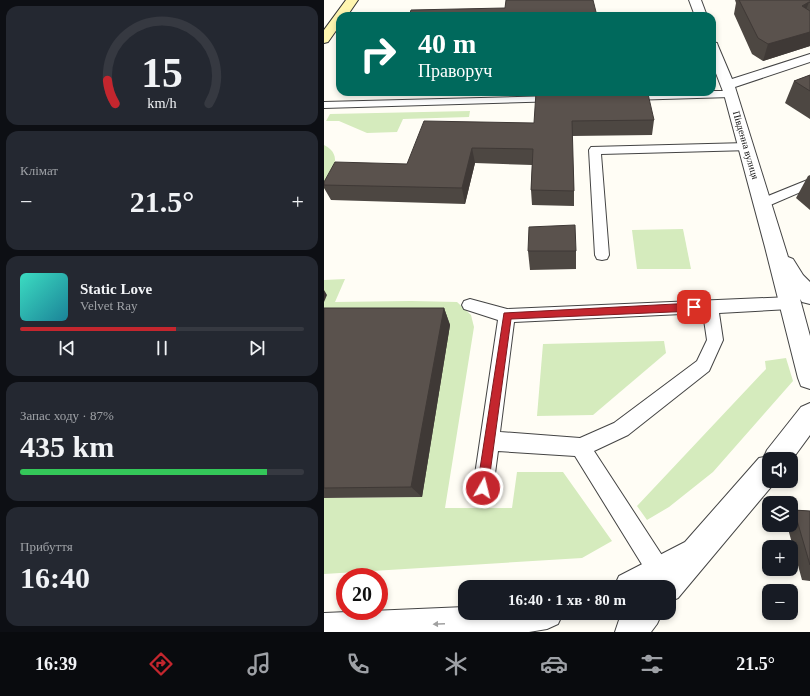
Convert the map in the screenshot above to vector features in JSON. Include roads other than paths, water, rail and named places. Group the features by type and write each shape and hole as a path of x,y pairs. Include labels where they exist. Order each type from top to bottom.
{"main road":[{"path":"344,12 352,0"},
{"path":"324,39 336,24"}],"street":[{"path":"695,0 700,12"},
{"name":"Південна вулиця","path":"716,56 729,89 763,203 810,378"},
{"path":"729,89 810,58"},
{"name":"Південна вулиця","path":"775,247 796,281 810,296"},
{"path":"781,452 810,414"},
{"path":"663,579 696,552 762,476"},
{"path":"324,629 493,622 505,620"},
{"path":"631,632 640,620"}],"lane":[{"path":"716,90 729,89"},
{"path":"617,97 631,96"},
{"path":"324,105 569,98"},
{"path":"602,255 595,150 746,147"},
{"path":"763,203 810,183"},
{"path":"470,305 507,316 790,303"},
{"path":"490,441 580,446 621,429 702,366 715,340 710,306"},
{"path":"483,488 507,316"},
{"path":"580,446 663,579"}]}
